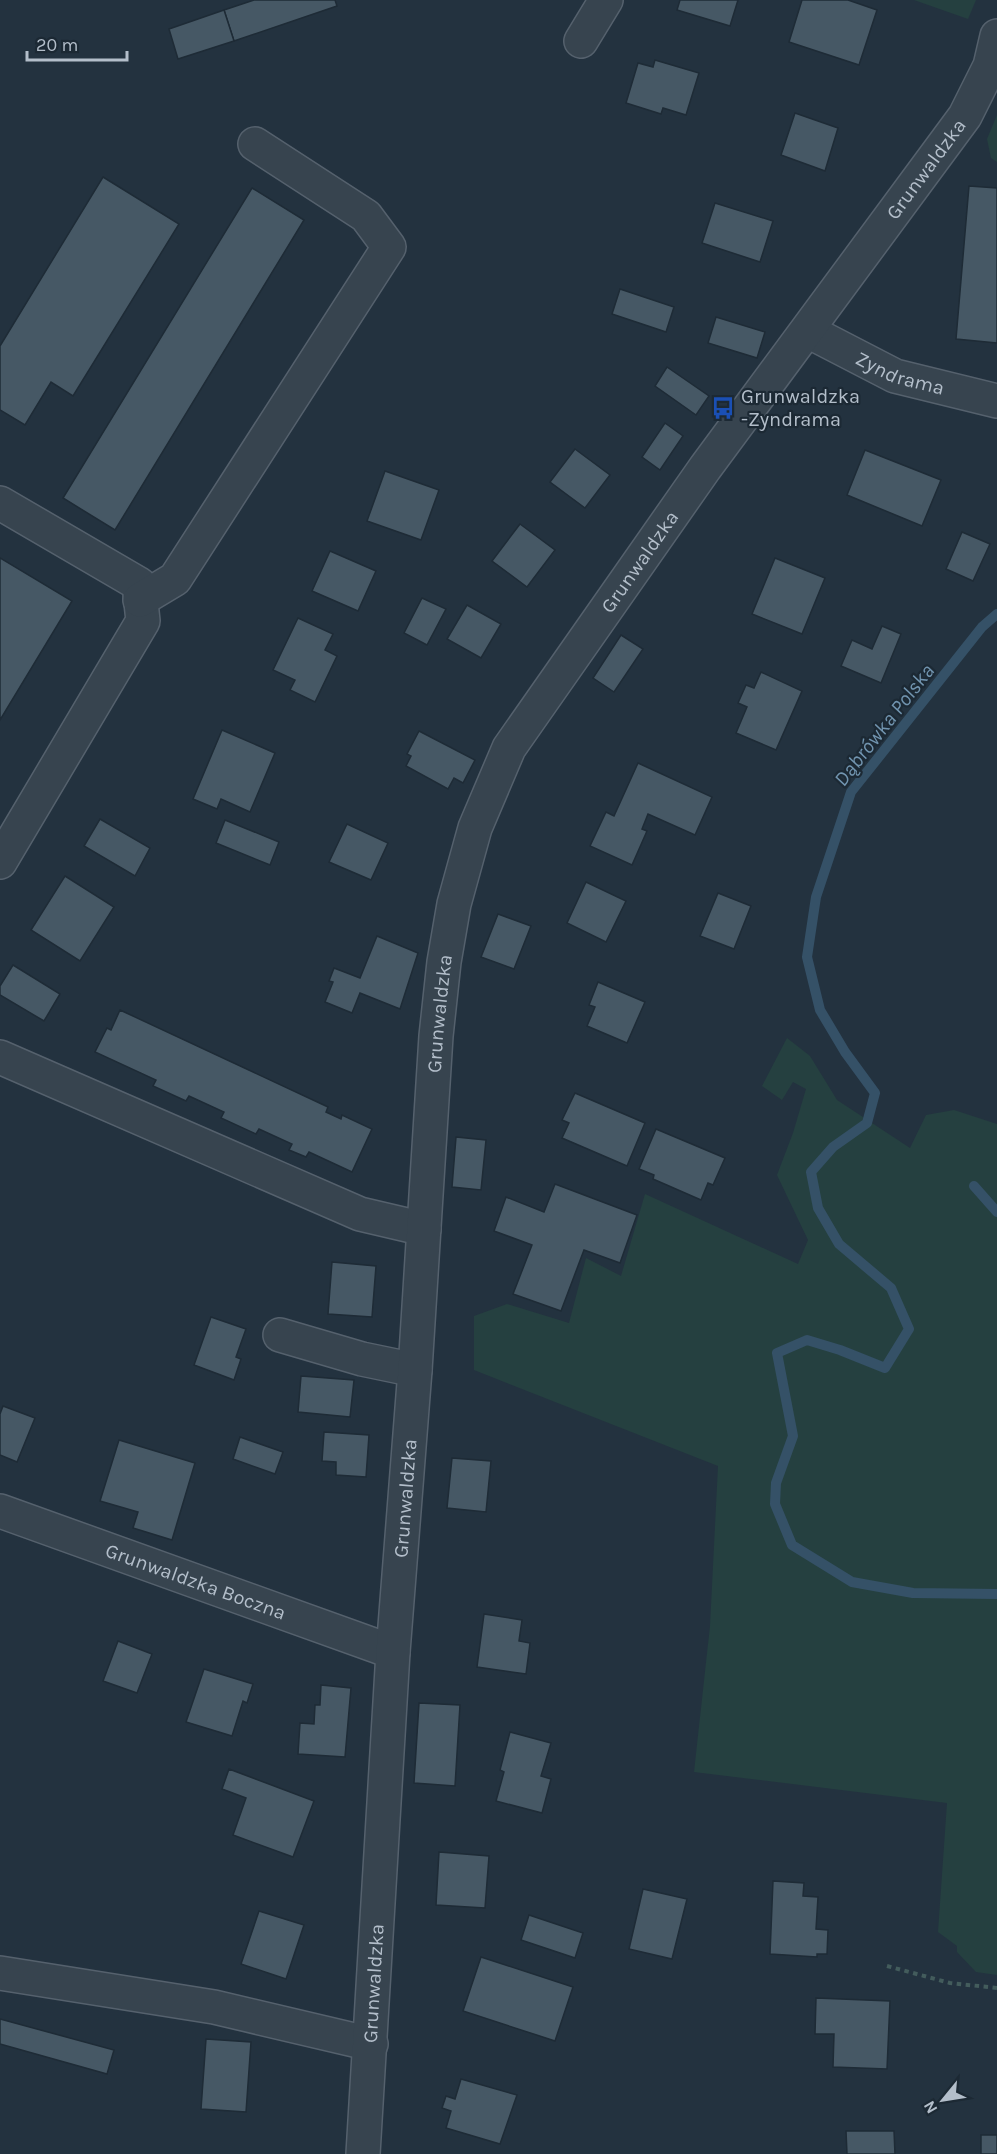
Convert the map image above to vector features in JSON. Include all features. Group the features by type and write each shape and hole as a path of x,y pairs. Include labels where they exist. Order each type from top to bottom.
{"street":[{"path":"580,41 606,0"},
{"name":"Grunwaldzka","path":"363,2154 393,1652 415,1370 436,1036 454,904 475,828 508,748 705,468 965,116 990,66 997,36"},
{"path":"140,600 175,579 389,247 366,216 255,144"},
{"name":"Zyndrama","path":"808,330 895,376 997,401"},
{"path":"0,503 139,584 143,621 0,862"},
{"path":"0,1057 360,1214 424,1229"},
{"path":"280,1335 362,1359 415,1370"},
{"name":"Grunwaldzka Boczna","path":"0,1511 393,1652"},
{"path":"0,1973 214,2007 371,2044"}],"path":[{"path":"887,1966 950,1983 997,1988"}],"green space":[{"path":"914,0 976,0 968,19"},
{"path":"997,115 997,162 991,158 987,139"},
{"path":"787,1038 810,1056 837,1100 910,1148 926,1115 954,1110 997,1124 997,1975 976,1972 957,1952 957,1946 938,1932 947,1803 694,1772 710,1626 718,1466 474,1370 474,1316 507,1304 569,1323 586,1258 621,1276 645,1194 798,1264 808,1240 777,1175 806,1089 793,1082 782,1100 762,1086"}],"building":[{"path":"254,0 335,0 337,6 234,41 224,10"},
{"path":"680,0 738,0 730,26 677,10"},
{"path":"802,0 848,0 877,10 859,65 789,42"},
{"path":"224,10 234,41 178,59 169,29"},
{"path":"655,60 699,73 686,115 663,108 661,114 626,103 638,63 653,67"},
{"path":"795,113 838,128 825,171 781,155"},
{"path":"103,177 179,224 73,396 51,382 25,425 0,410 0,346"},
{"path":"969,186 997,188 997,343 956,339"},
{"path":"252,188 304,220 115,530 63,498"},
{"path":"715,203 773,221 760,262 702,243"},
{"path":"620,289 674,307 666,332 612,314"},
{"path":"716,317 765,332 757,358 708,343"},
{"path":"667,367 709,396 696,415 655,386"},
{"path":"665,423 683,436 660,470 642,457"},
{"path":"575,449 610,475 585,508 550,482"},
{"path":"865,450 941,480 922,526 847,495"},
{"path":"385,471 439,490 421,540 367,521"},
{"path":"520,524 555,550 527,587 492,561"},
{"path":"962,532 990,544 973,581 946,569"},
{"path":"330,551 376,571 358,611 312,591"},
{"path":"0,558 72,601 0,720"},
{"path":"775,558 825,578 802,634 752,614"},
{"path":"422,598 446,609 427,645 404,633"},
{"path":"467,605 501,624 481,658 447,639"},
{"path":"298,618 333,634 325,650 337,656 315,702 290,690 295,680 273,670"},
{"path":"882,626 901,634 881,683 841,666 852,640 872,649"},
{"path":"621,635 643,649 614,692 593,678"},
{"path":"761,672 802,691 776,750 736,733 747,707 738,703 746,685 754,688"},
{"path":"222,730 275,753 250,812 221,799 217,809 193,799"},
{"path":"419,731 475,760 463,783 454,778 448,789 406,766 411,756 407,754"},
{"path":"638,763 712,797 695,835 648,814 642,829 647,831 632,865 590,846 606,812 614,816"},
{"path":"100,819 150,848 135,876 84,846"},
{"path":"225,820 279,842 270,865 216,843"},
{"path":"347,824 388,843 371,880 329,862"},
{"path":"65,876 114,907 80,961 31,930"},
{"path":"586,882 626,901 606,942 567,923"},
{"path":"718,893 751,906 734,949 700,936"},
{"path":"498,914 531,926 514,969 481,957"},
{"path":"377,936 418,953 400,1009 360,993 352,1013 325,1002 333,982 329,981 334,968 360,978"},
{"path":"13,965 60,994 44,1021 0,995 0,986"},
{"path":"598,982 645,1002 627,1043 587,1026 595,1007 589,1005"},
{"path":"120,1010 328,1107 326,1112 341,1119 342,1115 372,1129 352,1172 309,1152 306,1157 289,1150 292,1144 259,1129 256,1134 221,1118 224,1112 189,1096 186,1101 153,1086 156,1080 95,1052 107,1028 111,1030"},
{"path":"575,1093 645,1123 627,1166 562,1138 569,1123 562,1120"},
{"path":"656,1129 725,1158 713,1185 708,1183 701,1200 653,1179 654,1175 639,1169"},
{"path":"456,1137 486,1140 481,1190 452,1187"},
{"path":"555,1184 637,1215 620,1263 584,1250 561,1311 513,1294 532,1245 494,1231 506,1197 544,1212"},
{"path":"332,1262 376,1266 372,1317 328,1314"},
{"path":"211,1317 246,1329 236,1357 241,1359 234,1380 194,1365"},
{"path":"301,1376 354,1380 350,1417 298,1412"},
{"path":"3,1406 35,1418 17,1462 0,1455 0,1414"},
{"path":"324,1432 369,1435 366,1477 336,1475 336,1462 322,1461"},
{"path":"240,1437 283,1452 275,1474 233,1459"},
{"path":"119,1440 195,1463 172,1540 133,1528 138,1512 100,1501"},
{"path":"452,1458 491,1461 486,1512 447,1508"},
{"path":"484,1614 522,1620 519,1641 530,1643 526,1674 477,1667"},
{"path":"118,1641 152,1654 137,1693 103,1681"},
{"path":"204,1669 253,1684 247,1703 243,1701 232,1736 186,1722"},
{"path":"321,1685 351,1688 345,1757 298,1754 300,1723 314,1724 315,1705 320,1705"},
{"path":"419,1703 460,1705 455,1786 414,1783"},
{"path":"510,1732 551,1743 541,1776 551,1779 542,1813 496,1801 504,1772 500,1770"},
{"path":"229,1769 314,1801 293,1857 233,1835 246,1798 222,1789"},
{"path":"439,1852 489,1856 485,1908 436,1905"},
{"path":"773,1881 804,1883 803,1896 818,1897 816,1929 828,1930 827,1954 817,1954 817,1957 770,1954"},
{"path":"643,1889 687,1899 672,1959 629,1949"},
{"path":"259,1911 304,1925 286,1979 241,1964"},
{"path":"529,1915 583,1933 575,1958 521,1940"},
{"path":"481,1957 573,1987 555,2041 463,2011"},
{"path":"816,1998 890,2001 887,2069 833,2067 834,2034 815,2034"},
{"path":"0,2019 114,2050 107,2074 0,2044"},
{"path":"206,2039 251,2042 246,2112 201,2109"},
{"path":"461,2079 517,2095 500,2144 446,2128 451,2111 442,2108 446,2096 455,2099"},
{"path":"846,2131 894,2131 895,2154 847,2154"},
{"path":"981,2135 997,2135 997,2154 981,2154"}],"waterway":[{"name":"Dąbrówka Polska","path":"997,614 982,627 851,792 816,897 807,957 820,1010 845,1052 875,1093 867,1123 833,1147 811,1172 818,1208 839,1244 891,1288 909,1329 885,1368 807,1340 777,1353 793,1436 776,1483 775,1504 792,1545 852,1582 913,1593 997,1594"},
{"path":"974,1186 997,1212"}],"place":[{"name":"Grunwaldzka -Zyndrama","path":"723,408"}]}
